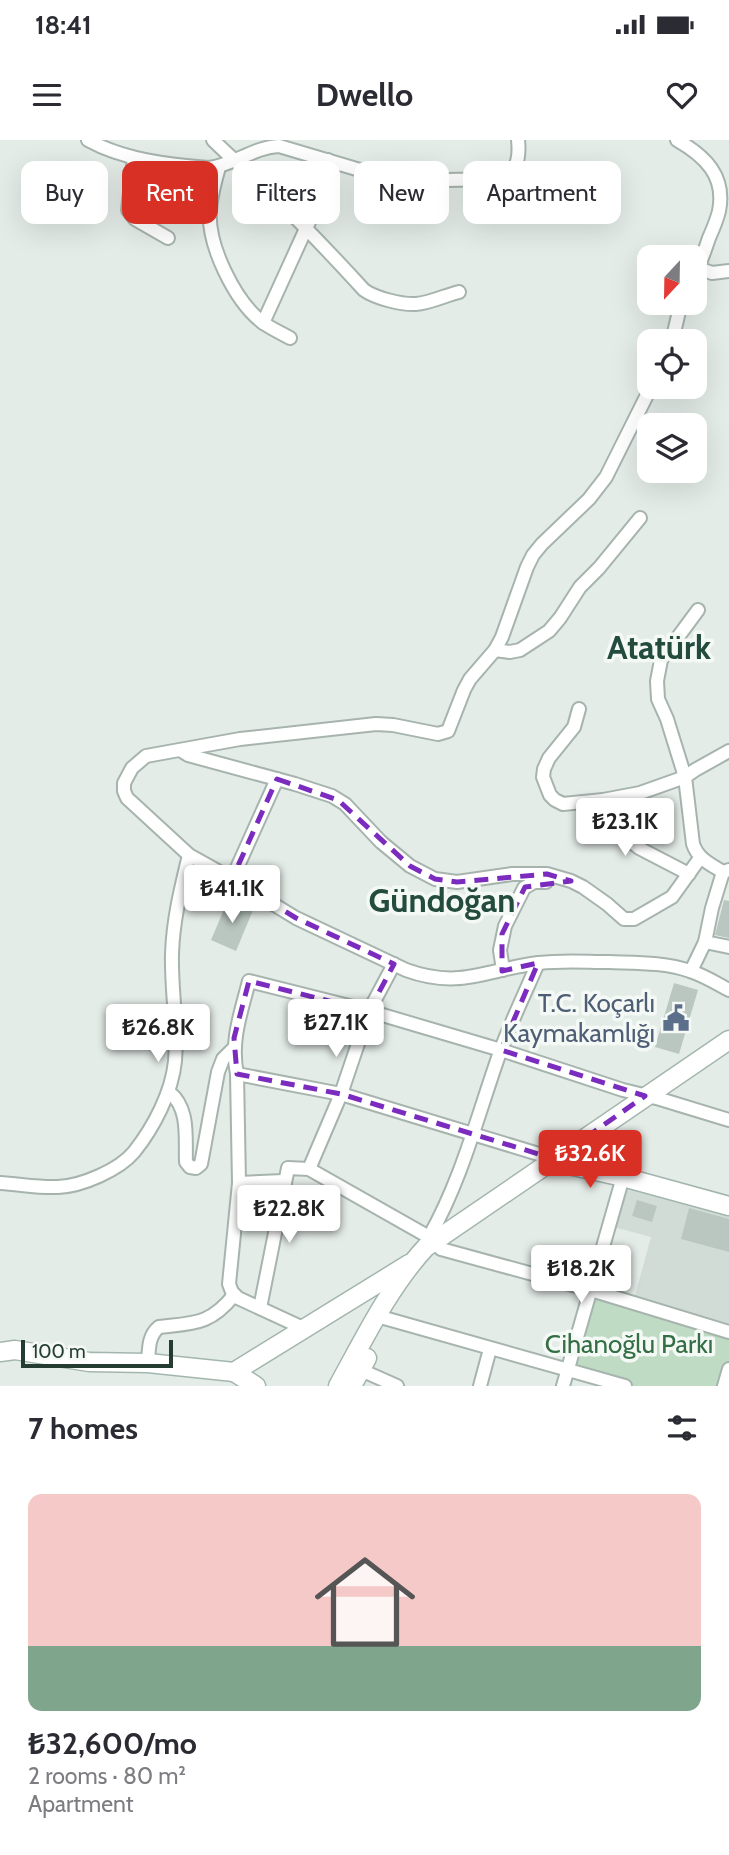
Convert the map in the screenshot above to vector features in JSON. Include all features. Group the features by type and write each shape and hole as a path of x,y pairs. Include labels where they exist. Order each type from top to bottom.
{"main road":[{"path":"338,1386 426,1247 566,1158 729,1040"},
{"path":"652,1097 729,1051"},
{"path":"566,1158 623,1177 729,1206"},
{"path":"234,1372 303,1328 417,1264"},
{"path":"357,1378 382,1318"},
{"path":"0,1352 15,1350 89,1362 148,1363 234,1372 257,1386"}],"street":[{"path":"88,140 134,158 196,167 219,167 265,148 285,143 328,160 397,181 497,179 514,169 520,154 518,140"},
{"path":"213,140 307,228 363,290 371,295 379,299 416,304 459,292"},
{"path":"677,140 705,159 719,185 719,213 706,245"},
{"path":"134,158 128,210 135,219 168,238"},
{"path":"263,323 307,228 321,192 328,160"},
{"path":"219,167 210,211 214,242 227,277 251,312 263,323 290,338"},
{"path":"707,272 719,274 729,271"},
{"path":"645,399 606,477 589,499 533,555 502,637 495,650 470,679 450,728 442,734 393,725 361,725 240,738 155,753 138,761 127,776 124,791 132,804 151,818 189,855 296,918 422,976 453,980 538,963 643,963 691,971 729,990"},
{"path":"495,650 520,650 549,631 580,587 640,518"},
{"path":"691,971 705,942 712,908 726,871 700,858 693,844 685,777 658,699 657,674 661,660 698,610"},
{"path":"579,709 571,733 546,764 543,777 550,795 559,803 603,800 639,793 685,777 729,751"},
{"path":"180,750 188,755 324,793 338,800 354,812 381,842 411,866 435,879 457,882 512,874 547,874 583,887 621,917 629,920 672,897 700,858"},
{"path":"232,879 277,779"},
{"path":"603,800 612,820 632,842 689,874"},
{"path":"0,1183 59,1187 107,1172 134,1153 160,1112 174,1070 176,1047 172,978 173,934 189,855"},
{"path":"503,971 500,950 502,934 524,888 538,881 571,881"},
{"path":"705,942 729,947"},
{"path":"435,1242 440,1217 473,1133 501,1050 538,963"},
{"path":"309,1169 341,1094 369,1011 394,964"},
{"path":"303,1328 234,1295 229,1284 239,1183 234,1038 249,981 369,1011 729,1120"},
{"path":"169,1091 179,1102 183,1112 187,1162 190,1167 196,1168 201,1164 218,1072 223,1059 234,1048"},
{"path":"237,1074 341,1094 566,1158"},
{"path":"260,1308 288,1168 309,1169 435,1242 729,1332"},
{"path":"563,1386 623,1177"},
{"path":"239,1183 284,1181"},
{"path":"148,1363 150,1339 156,1329 204,1320 220,1312 234,1295"},
{"path":"382,1318 625,1386"},
{"path":"480,1386 491,1349"},
{"path":"724,1386 729,1369"},
{"path":"357,1378 397,1386"}],"highlighted area":[{"path":"277,779 338,800 410,866 435,879 457,882 547,874 571,881 525,887 502,934 502,971 538,963 501,1050 645,1096 555,1159 341,1094 237,1074 234,1038 249,981 369,1011 394,964 296,918 232,879"}],"shaded area":[{"path":"623,1177 729,1206 729,1332 633,1303 651,1237 610,1226"}],"green space":[{"name":"Cihanoğlu Parkı","path":"591,1290 729,1332 729,1369 724,1386 625,1386 568,1369"}],"building":[{"path":"228,900 253,910 236,951 211,940"},
{"path":"724,900 729,901 729,938 715,935"},
{"name":"T.C. Koçarlı Kaymakamlığı","path":"674,983 698,990 679,1054 655,1047"},
{"path":"637,1200 657,1206 652,1222 632,1216"},
{"path":"689,1208 729,1219 729,1252 681,1239"}],"place":[{"name":"T.C. Koçarlı Kaymakamlığı","path":"676,1018"}],"district":[{"name":"Atatürk","path":"659,647"},
{"name":"Gündoğan","path":"442,900"}]}
